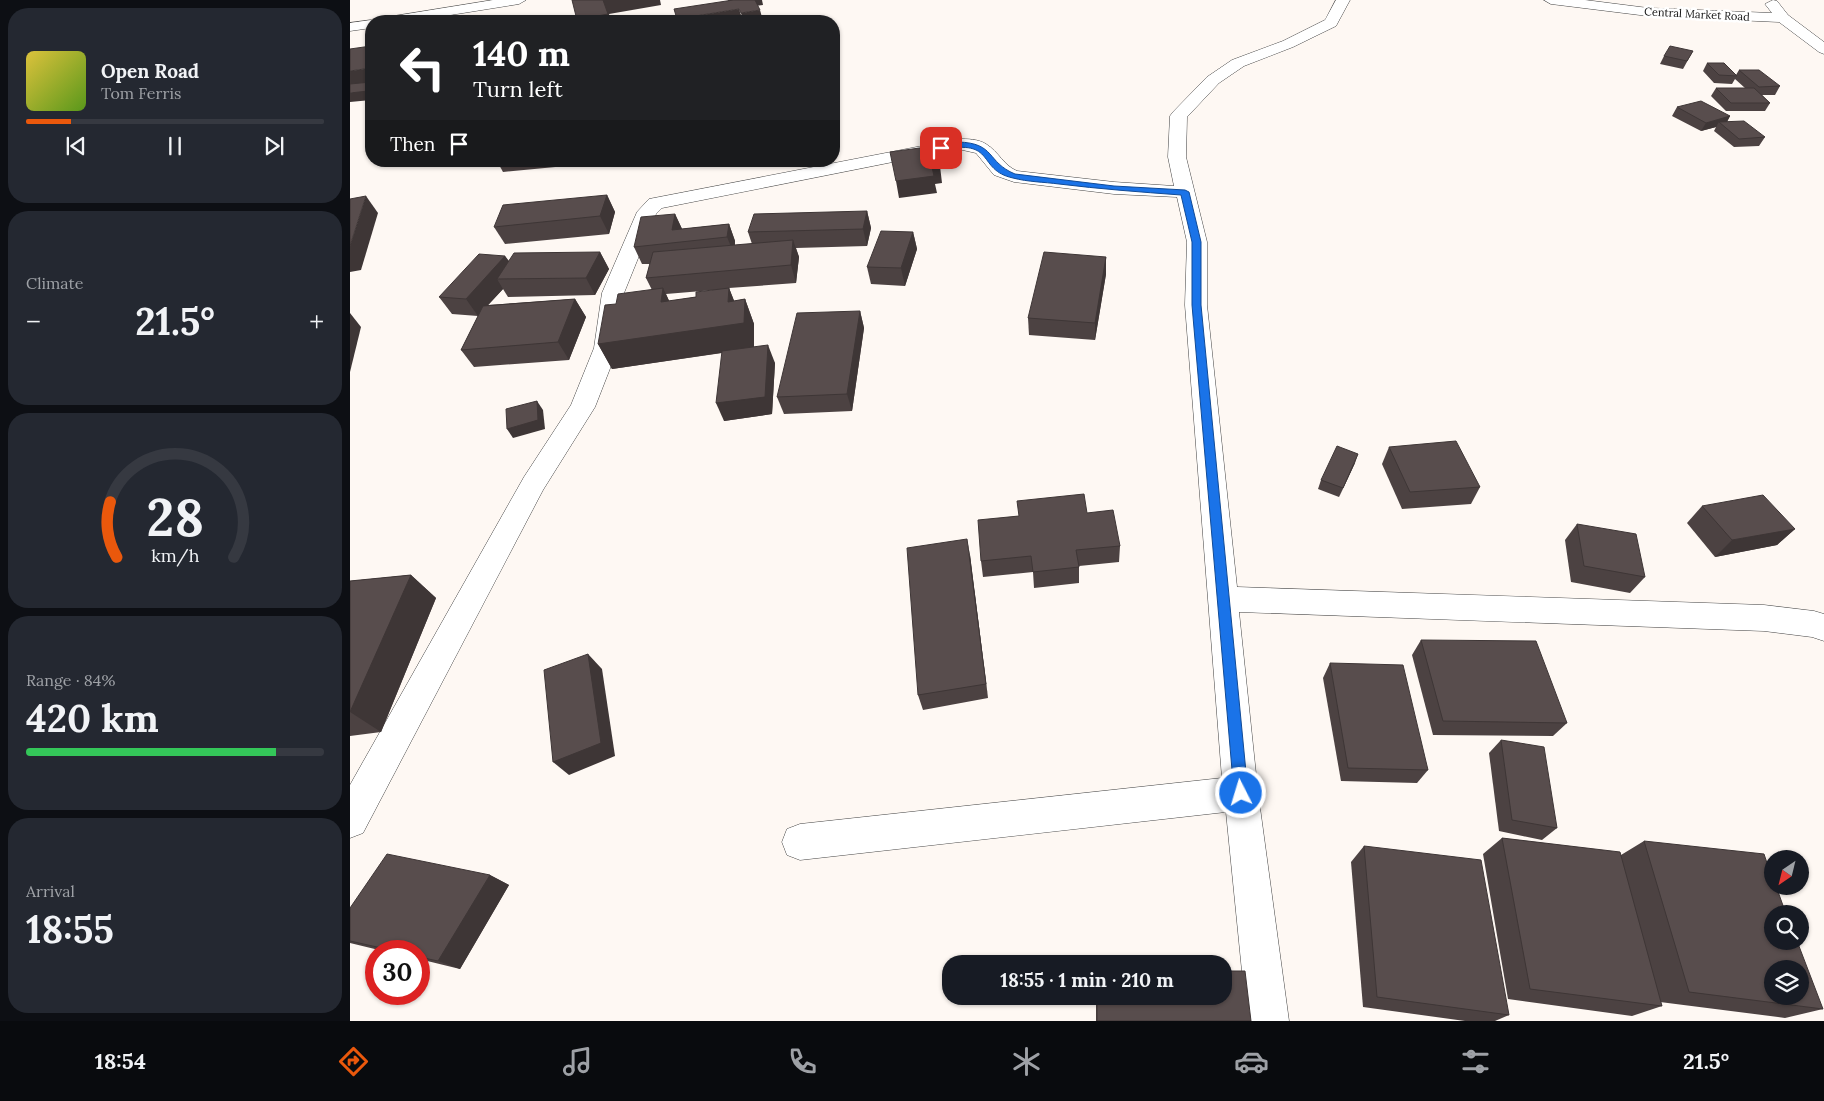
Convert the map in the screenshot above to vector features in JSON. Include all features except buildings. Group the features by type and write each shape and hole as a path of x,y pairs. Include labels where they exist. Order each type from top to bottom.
{"street":[{"path":"425,15 519,0"},
{"path":"1268,1021 1241,793 1196,305 1197,242 1177,157 1179,116 1213,80 1238,63 1288,44 1331,23 1343,0"},
{"name":"Central Market Road","path":"1551,0 1648,12 1783,18"},
{"path":"1769,0 1783,18 1824,49"},
{"path":"350,27 365,25"},
{"path":"350,820 533,484 583,407 606,348 613,293 647,212 656,203 958,144 974,144 982,149 1001,171 1014,176 1114,188 1185,192"},
{"path":"1223,599 1764,618 1814,624 1824,628"},
{"path":"800,842 1241,793"}],"route":[{"path":"941,148 958,144 974,144 982,149 1001,171 1014,176 1114,188 1185,192 1197,242 1196,305 1241,793"}]}
